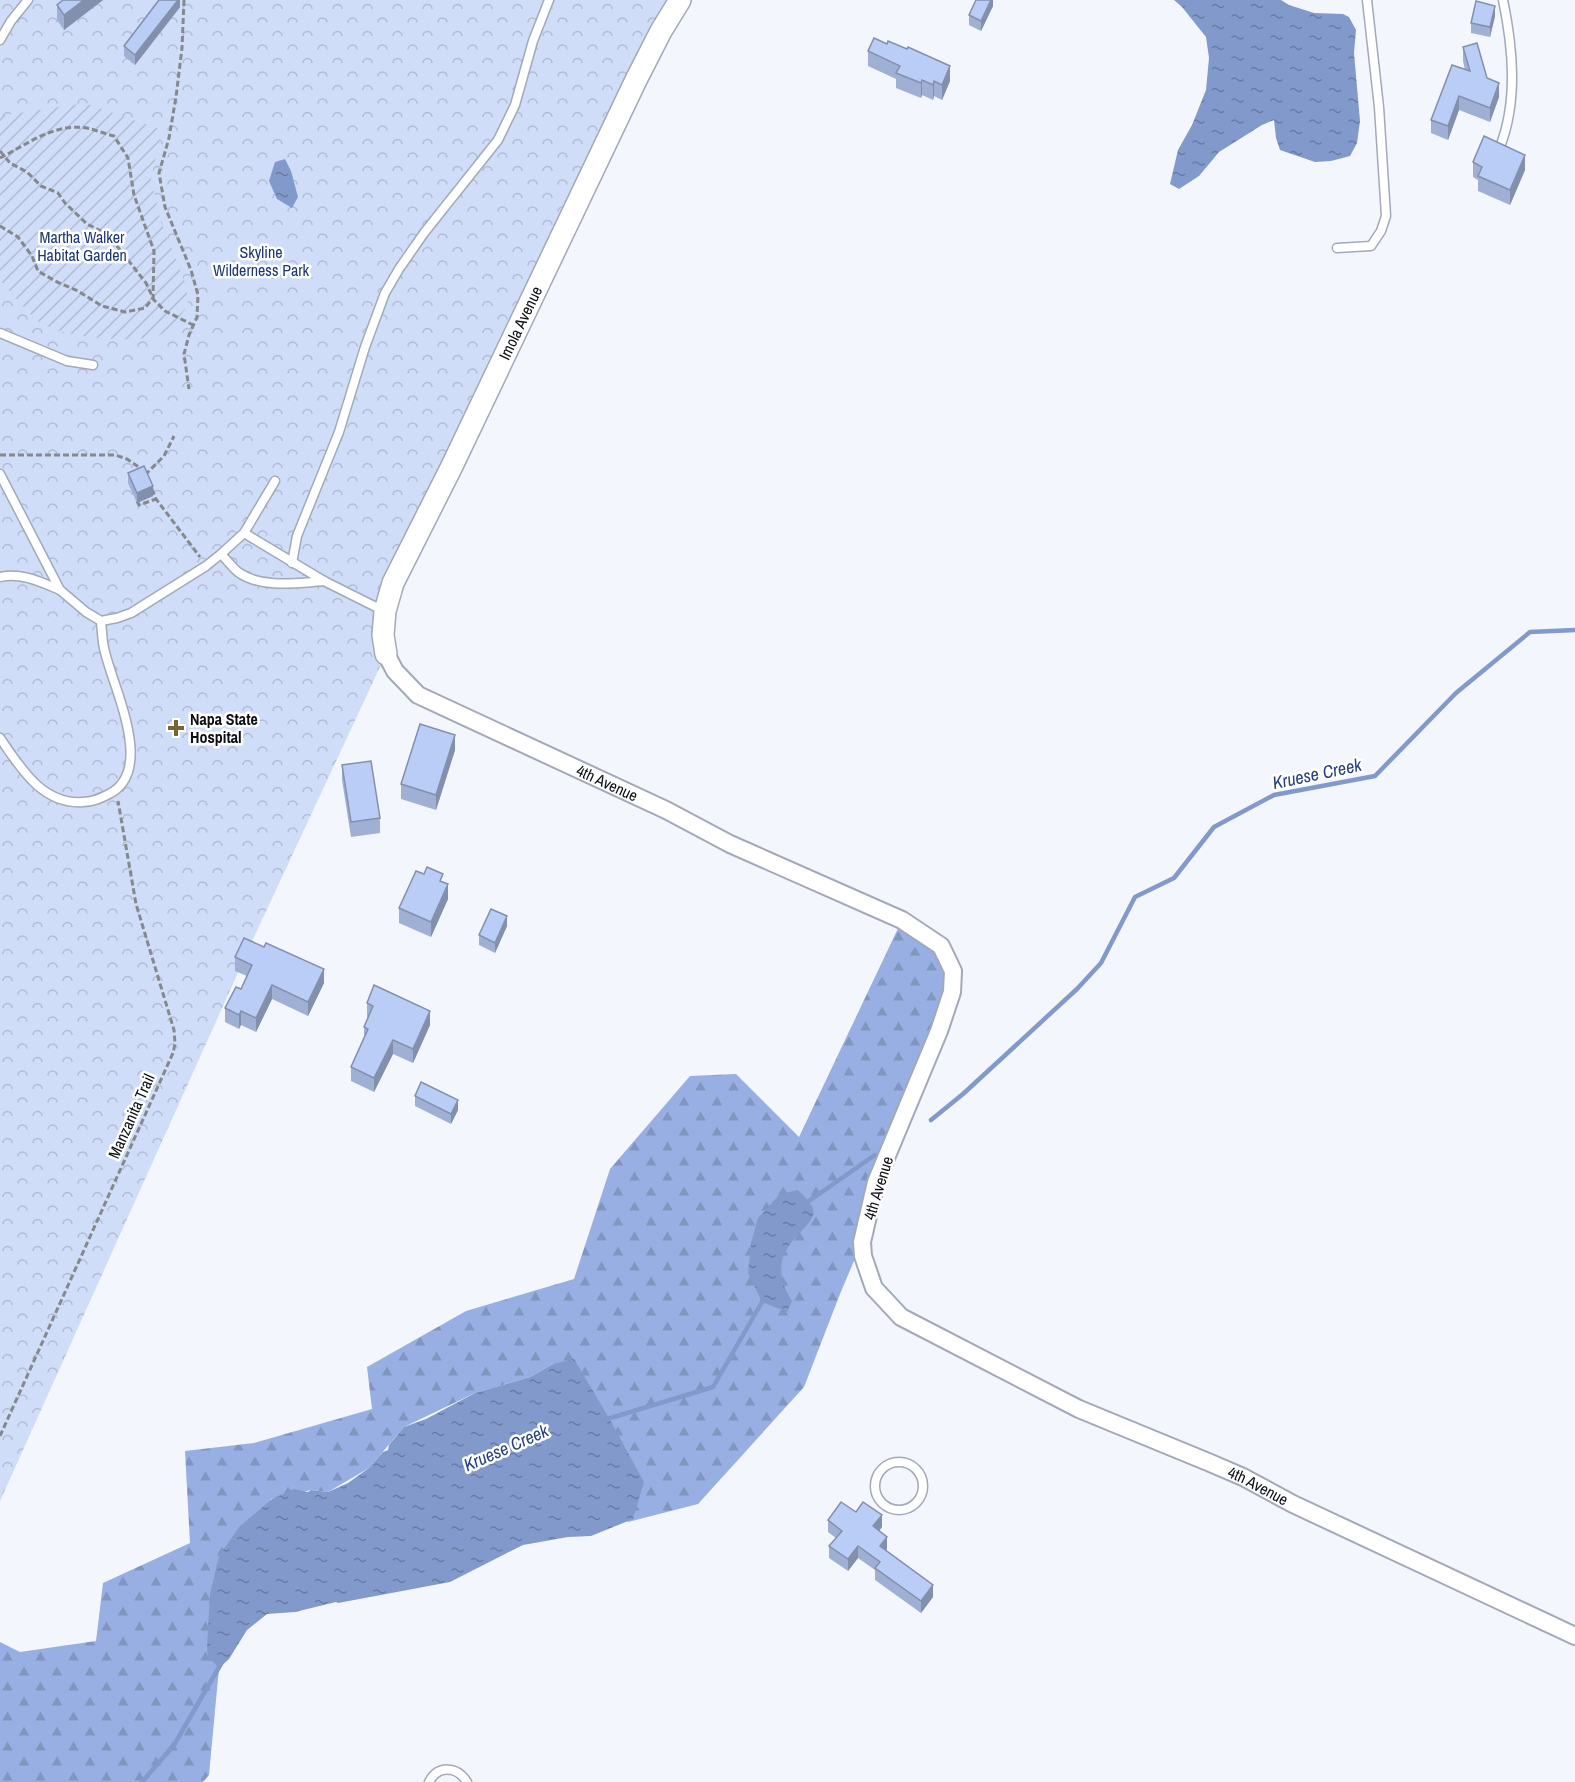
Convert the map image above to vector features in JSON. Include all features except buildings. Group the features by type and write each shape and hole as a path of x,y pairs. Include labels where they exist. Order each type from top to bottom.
{"street":[{"name":"Imola Avenue","path":"386,654 383,635 385,611 393,583 636,80 680,0"},
{"name":"4th Avenue","path":"386,654 396,670 418,695 666,810 730,844 902,920 941,946 952,971 952,992 939,1031 876,1182 862,1242 863,1257 874,1288 901,1317 1079,1409 1217,1466 1575,1636"}],"lane":[{"path":"0,40 11,21 28,0"},
{"path":"292,562 297,536 339,432 365,347 385,293 424,233 498,140 515,105 533,41 549,0"},
{"path":"1337,248 1371,246 1381,231 1386,216 1379,107 1367,0"},
{"path":"1500,147 1512,105 1510,52 1503,0"},
{"path":"0,333 67,361 93,365"},
{"path":"0,474 60,590"},
{"path":"0,577 11,575 39,581 60,590 86,612 101,621 117,618 131,613 206,566 221,554 244,533 275,481"},
{"path":"244,533 324,581 385,611"},
{"path":"221,554 238,572 259,581 288,583 324,581"},
{"path":"0,738 30,779 51,795 74,802 94,801 116,790 129,767 131,745 128,726 104,649 101,621"},
{"path":"897,1462 911,1465 921,1477 923,1484 919,1499 908,1508 888,1507 881,1502 875,1489 878,1474 883,1468 897,1462"},
{"path":"429,1782 437,1772 450,1769 462,1774 467,1782"}],"path":[{"path":"184,0 182,48 176,97 169,138 159,173 165,207 191,270 198,295 197,317 184,354 189,389"},
{"path":"0,226 18,237 32,256 38,271 102,306 125,312 145,308 153,298 154,251 134,195 128,158 114,136 86,128 57,128 2,157"},
{"path":"0,151 2,157 27,172 41,186 58,193 87,224 101,231 113,241 146,284 153,298 165,311 193,325"},
{"path":"137,477 147,474 164,456 174,436"},
{"path":"0,455 115,455 138,465 147,474 156,498 206,566"},
{"path":"135,497 139,505 156,498"},
{"name":"Manzanita Trail","path":"0,1436 173,1053 175,1044 174,1030 136,904 116,790"}],"green space":[{"name":"Skyline Wilderness Park","path":"0,0 680,0 393,583 386,654 255,935 0,1501"},
{"name":"Martha Walker Habitat Garden","path":"85,103 162,130 151,178 160,219 186,285 188,305 172,326 160,335 148,338 116,339 63,332 38,321 0,280 0,116"},
{"path":"902,920 941,946 953,971 862,1242 804,1387 698,1504 628,1522 553,1364 530,1377 475,1393 404,1427 369,1468 328,1492 311,1490 271,1499 207,1646 219,1668 209,1775 203,1782 0,1782 0,1642 20,1652 96,1641 103,1583 190,1543 185,1451 254,1443 372,1409 367,1367 466,1311 574,1279 610,1169 690,1076 736,1074 799,1137"}],"water":[{"path":"1174,0 1281,0 1314,13 1343,14 1349,17 1356,30 1354,53 1360,121 1357,143 1350,156 1315,162 1280,150 1274,120 1219,152 1199,176 1179,189 1170,184 1178,150 1192,125 1206,90 1209,58 1206,37"},
{"path":"285,159 298,197 292,208 277,199 269,181 275,162"},
{"path":"798,1190 813,1209 812,1217 785,1253 781,1266 783,1282 792,1301 787,1312 762,1302 748,1273 751,1243 758,1218 780,1194"},
{"path":"574,1359 644,1482 633,1519 591,1536 568,1537 523,1545 450,1582 336,1602 295,1612 267,1614 247,1630 229,1659 219,1668 212,1661 208,1661 210,1594 219,1556 239,1527 272,1499 294,1489 328,1492 348,1483 388,1450 389,1445 404,1427 426,1419 475,1393 530,1377 553,1364"}],"waterway":[{"name":"Kruese Creek","path":"931,1120 963,1094 1077,989 1101,963 1135,897 1174,878 1214,827 1274,795 1375,776 1456,693 1530,632 1575,630"},
{"name":"Kruese Creek","path":"806,1203 875,1155"},
{"name":"Kruese Creek","path":"604,1420 713,1387 763,1298"},
{"name":"Kruese Creek","path":"142,1782 174,1745 222,1662"}],"place":[{"name":"Napa State Hospital","path":"176,728"}]}
